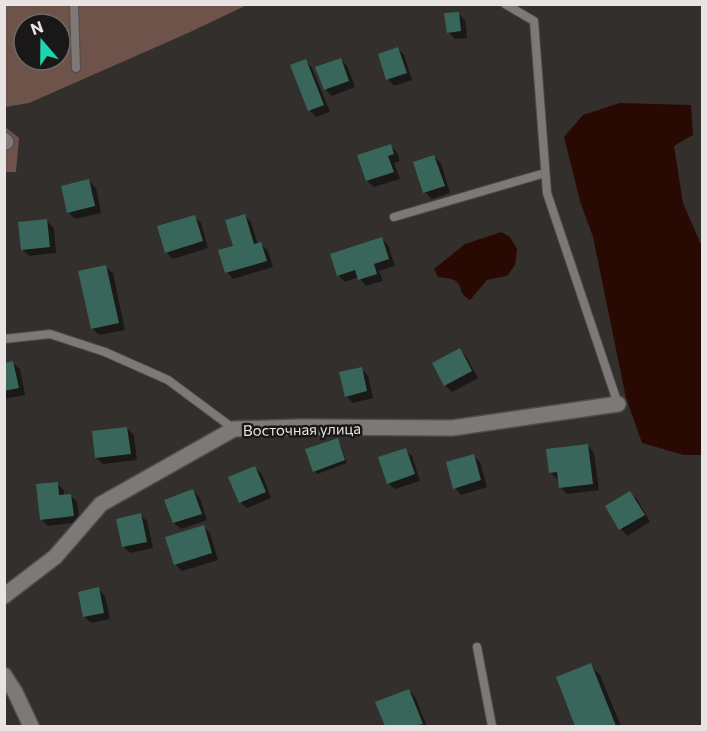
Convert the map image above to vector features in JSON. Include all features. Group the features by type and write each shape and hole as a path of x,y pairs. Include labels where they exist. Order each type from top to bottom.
{"street":[{"name":"Восточная улица","path":"4,596 55,556 101,504 234,429 302,427 452,429 618,404"},
{"path":"4,675 10,695 32,726"}],"lane":[{"path":"74,4 76,68"},
{"path":"506,4 534,21 547,193 618,404"},
{"path":"394,217 545,173"},
{"path":"4,339 50,334 105,352 168,380 234,429"},
{"path":"477,647 492,726"}],"shaded area":[{"path":"5,5 247,5 188,33 29,103 5,107"},
{"path":"620,103 691,105 693,135 674,146 683,203 702,247 702,455 684,455 642,443 626,398 593,237 580,201 564,137 583,115"},
{"path":"4,126 19,138 16,172 5,172"},
{"path":"501,232 510,237 517,249 515,265 507,276 487,280 470,300 462,293 456,281 438,277 434,269 465,244"}],"building":[{"path":"459,12 461,31 447,33 444,13"},
{"path":"398,47 407,73 386,80 378,54"},
{"path":"341,58 349,81 324,90 315,67"},
{"path":"306,59 324,105 308,111 290,65"},
{"path":"391,144 394,154 388,156 394,172 366,181 357,155"},
{"path":"434,155 445,186 423,193 413,162"},
{"path":"89,179 95,206 67,213 61,186"},
{"path":"245,214 254,244 261,242 267,261 225,273 218,250 233,246 225,220"},
{"path":"195,215 203,241 165,253 157,226"},
{"path":"47,219 50,247 21,250 18,222"},
{"path":"382,237 389,259 374,264 377,274 358,280 355,270 337,276 330,254"},
{"path":"106,265 119,323 91,329 78,271"},
{"path":"460,348 472,371 444,386 432,363"},
{"path":"13,361 19,388 4,391 4,363"},
{"path":"362,367 367,391 345,397 339,372"},
{"path":"127,427 131,454 95,458 92,431"},
{"path":"338,438 345,460 313,472 305,449"},
{"path":"588,444 593,484 559,488 557,472 549,473 546,449"},
{"path":"406,448 415,474 387,484 378,457"},
{"path":"474,454 481,480 453,489 446,462"},
{"path":"255,466 266,492 239,503 228,477"},
{"path":"58,482 59,495 71,494 74,516 40,520 36,484"},
{"path":"193,489 202,514 173,523 164,500"},
{"path":"630,491 645,515 619,530 605,506"},
{"path":"141,513 147,542 122,547 116,519"},
{"path":"204,525 212,553 174,565 165,537"},
{"path":"99,587 104,613 83,617 78,592"},
{"path":"591,663 616,726 575,726 556,677"},
{"path":"409,689 423,724 385,726 375,702"}]}
